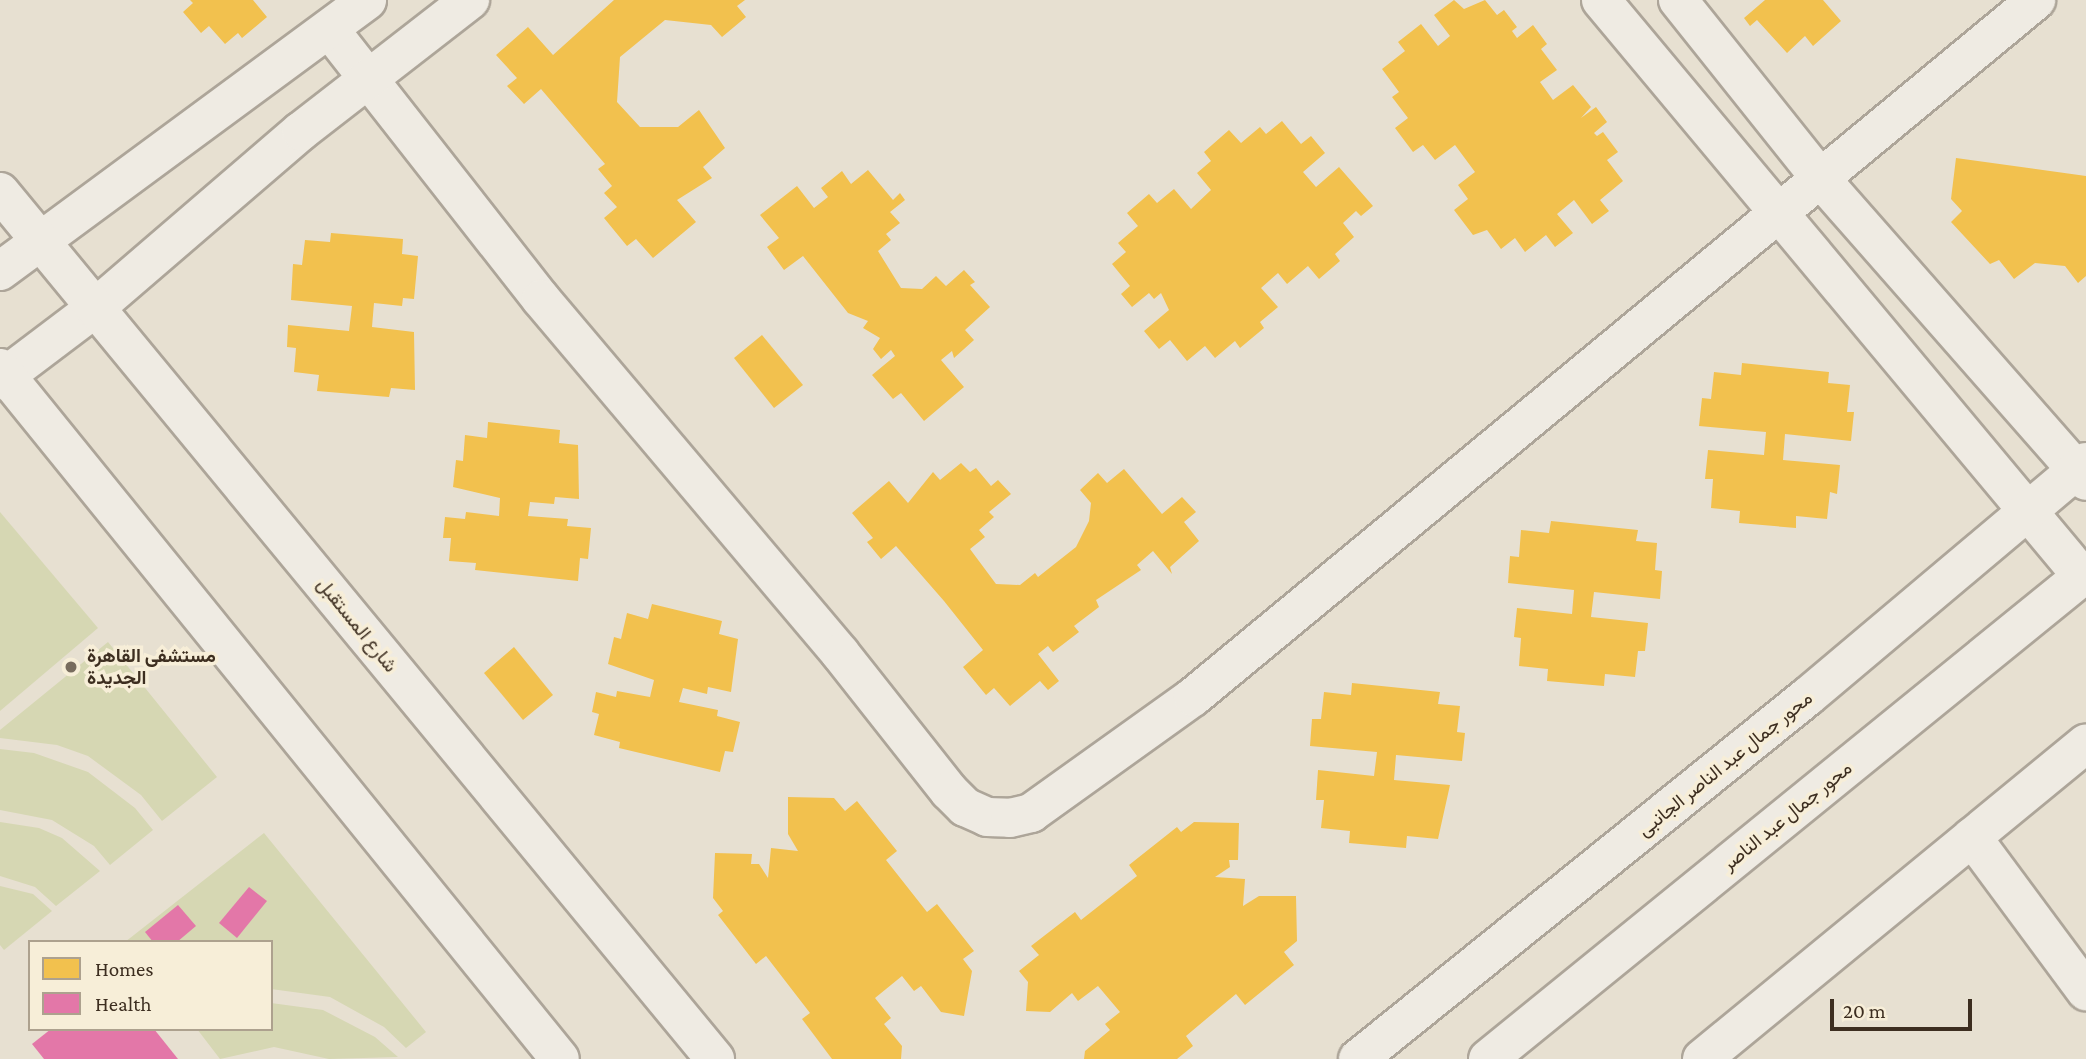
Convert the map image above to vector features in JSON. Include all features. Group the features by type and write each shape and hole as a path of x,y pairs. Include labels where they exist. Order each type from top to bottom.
{"street":[{"path":"0,271 330,30 367,0"},
{"path":"470,0 367,79 94,309 3,375 561,1059"},
{"path":"1601,0 2084,575"},
{"path":"1678,0 1820,178 2083,471"},
{"path":"330,30 541,299 840,653 949,791 965,807 987,817 1010,818 1031,813 1193,697 1780,214 2035,0"},
{"name":"شارع المستقبل","path":"0,192 94,309 292,541 715,1059"},
{"name":"محور جمال عبد الناصر الجانبى","path":"1358,1059 2030,511 2083,471"},
{"name":"محور جمال عبد الناصر","path":"1488,1059 2084,575"},
{"path":"1702,1059 2086,744"},
{"path":"1972,837 2086,990"}],"green space":[{"path":"0,512 98,628 0,711"},
{"path":"108,642 217,777 162,821 141,795 88,756 57,745 0,738 0,730"},
{"path":"0,749 34,753 88,772 135,808 153,830 110,865 94,846 52,820 0,810"},
{"path":"0,822 39,828 62,838 100,871 56,906 35,887 0,876"},
{"path":"264,833 426,1032 406,1048 384,1027 330,997 273,989 273,940 128,940"},
{"path":"0,886 33,894 52,911 4,950 0,945"},
{"path":"273,1003 323,1010 375,1037 398,1057 329,1059 274,1047 220,1059 199,1031 273,1031"}],"building: Homes":[{"path":"190,0 253,0 267,17 242,38 238,33 225,44 209,26 201,33 183,12 193,3"},
{"path":"614,0 745,0 737,6 746,17 722,37 711,25 665,20 620,57 617,102 640,127 678,127 699,110 725,148 703,167 712,178 677,200 696,222 653,258 636,239 627,246 604,218 617,207 604,193 612,186 598,169 605,164 541,89 524,104 507,86 517,78 496,55 528,27 553,55"},
{"path":"1454,0 1464,9 1485,0 1497,15 1504,10 1517,27 1512,31 1517,38 1533,25 1547,44 1541,49 1557,70 1540,82 1553,100 1573,85 1591,107 1581,118 1596,107 1607,122 1594,133 1597,136 1603,132 1618,152 1607,160 1623,181 1600,200 1609,211 1592,224 1574,200 1557,214 1573,233 1555,247 1546,235 1525,252 1515,238 1501,249 1487,230 1473,235 1454,210 1468,199 1458,185 1475,172 1455,145 1435,160 1423,145 1413,152 1395,128 1408,118 1392,97 1399,92 1382,69 1405,51 1398,42 1421,24 1438,46 1450,36 1434,15"},
{"path":"1765,0 1823,0 1841,21 1813,46 1805,36 1787,53 1757,20 1750,26 1744,18"},
{"path":"1282,121 1301,144 1311,136 1325,153 1303,172 1316,187 1339,167 1373,206 1361,216 1356,211 1343,223 1354,237 1335,254 1340,261 1319,279 1308,266 1287,284 1278,273 1261,288 1278,307 1260,322 1264,328 1240,348 1235,341 1215,358 1205,346 1187,361 1170,340 1159,349 1144,331 1169,310 1161,293 1154,299 1149,293 1132,307 1121,294 1130,286 1112,264 1126,252 1118,243 1138,226 1127,213 1149,194 1157,203 1174,189 1191,209 1211,190 1197,173 1211,161 1204,152 1229,130 1241,143 1260,127 1266,134"},
{"path":"1956,158 2086,176 2086,276 2078,283 2065,266 2035,263 2014,279 1999,260 1990,264 1951,222 1962,211 1951,199"},
{"path":"868,170 893,200 900,193 905,200 890,212 900,223 886,234 891,240 878,251 901,288 922,289 936,276 946,286 964,270 975,282 970,285 990,307 965,330 974,340 954,358 952,351 941,360 964,387 924,421 901,393 893,399 872,375 895,356 891,350 881,359 873,349 880,338 863,328 868,321 848,313 803,256 784,270 767,247 779,238 760,215 797,186 814,208 828,197 821,188 842,171 851,184"},
{"path":"331,233 403,239 402,254 418,256 414,299 403,298 402,306 374,303 372,327 414,332 415,390 391,388 389,397 317,391 319,375 294,372 296,348 287,347 288,325 349,331 352,306 291,300 293,264 302,265 305,240 330,242"},
{"path":"762,335 803,385 774,408 734,358"},
{"path":"1742,363 1829,372 1828,383 1850,385 1847,412 1854,412 1851,441 1785,434 1783,460 1840,465 1837,494 1830,492 1827,519 1796,516 1796,528 1739,523 1740,511 1711,508 1713,479 1705,479 1708,450 1764,455 1766,432 1699,426 1702,398 1711,399 1714,372 1741,375"},
{"path":"488,422 560,430 559,443 578,445 579,499 555,497 554,504 530,502 528,516 568,519 567,526 591,528 588,559 580,558 578,581 475,570 476,563 449,561 451,538 443,538 445,517 465,519 466,512 499,516 500,498 453,487 456,460 463,461 465,435 487,438"},
{"path":"961,463 970,472 976,468 991,486 998,480 1011,494 989,512 994,517 979,530 985,537 970,549 996,584 1020,585 1035,573 1038,577 1076,547 1089,521 1091,503 1080,490 1098,473 1107,483 1124,469 1162,514 1182,497 1196,512 1184,522 1199,541 1170,567 1172,574 1153,551 1137,565 1141,570 1096,600 1099,607 1074,626 1079,632 1053,652 1048,646 1038,654 1059,681 1048,690 1040,681 1010,706 994,688 986,695 963,667 983,650 944,601 896,546 881,559 867,542 873,538 852,513 889,481 908,503 933,472 940,480"},
{"path":"1551,521 1638,530 1636,541 1657,543 1655,570 1662,571 1660,599 1594,592 1591,617 1648,623 1645,651 1638,651 1635,677 1605,674 1604,686 1547,681 1548,669 1519,666 1521,638 1514,637 1517,608 1572,614 1574,590 1508,583 1510,556 1519,557 1521,530 1549,533"},
{"path":"652,604 722,621 719,634 738,639 731,692 708,687 707,694 683,688 679,702 718,710 717,716 740,722 733,752 725,751 720,772 619,748 620,742 594,735 599,714 592,712 596,692 616,697 617,691 650,697 654,680 608,664 614,637 621,639 627,613 648,619"},
{"path":"514,647 553,695 523,720 484,673"},
{"path":"1352,683 1440,692 1438,704 1460,706 1457,732 1465,733 1462,761 1396,755 1394,780 1450,785 1438,839 1407,836 1406,848 1349,843 1350,831 1321,828 1324,800 1316,800 1318,770 1374,776 1377,752 1310,746 1312,719 1321,719 1324,692 1351,695"},
{"path":"788,797 834,798 845,811 857,801 897,851 886,860 927,912 937,904 974,951 963,959 972,971 964,1016 941,1012 921,986 914,991 902,976 875,998 891,1018 884,1024 902,1046 901,1059 832,1059 802,1019 810,1013 766,956 756,964 718,915 723,911 713,898 715,853 752,854 751,864 759,864 768,878 771,848 798,851 788,834"},
{"path":"1194,822 1239,823 1238,860 1229,860 1230,867 1215,877 1245,879 1243,906 1259,896 1296,896 1297,941 1284,952 1294,965 1245,1005 1236,994 1186,1036 1193,1046 1177,1059 1084,1059 1085,1051 1110,1030 1105,1024 1120,1012 1098,986 1078,1001 1072,993 1050,1012 1026,1011 1028,982 1019,971 1039,955 1031,946 1075,912 1081,920 1137,876 1129,865 1177,827 1181,832"}],"building: Health":[{"path":"249,887 267,901 237,938 219,923"},
{"path":"178,905 196,926 179,940 151,940 145,932"},
{"path":"48,1031 156,1031 178,1059 44,1059 32,1044"}],"place":[{"name":"مستشفى القاهرة الجديدة","path":"71,667"}]}
